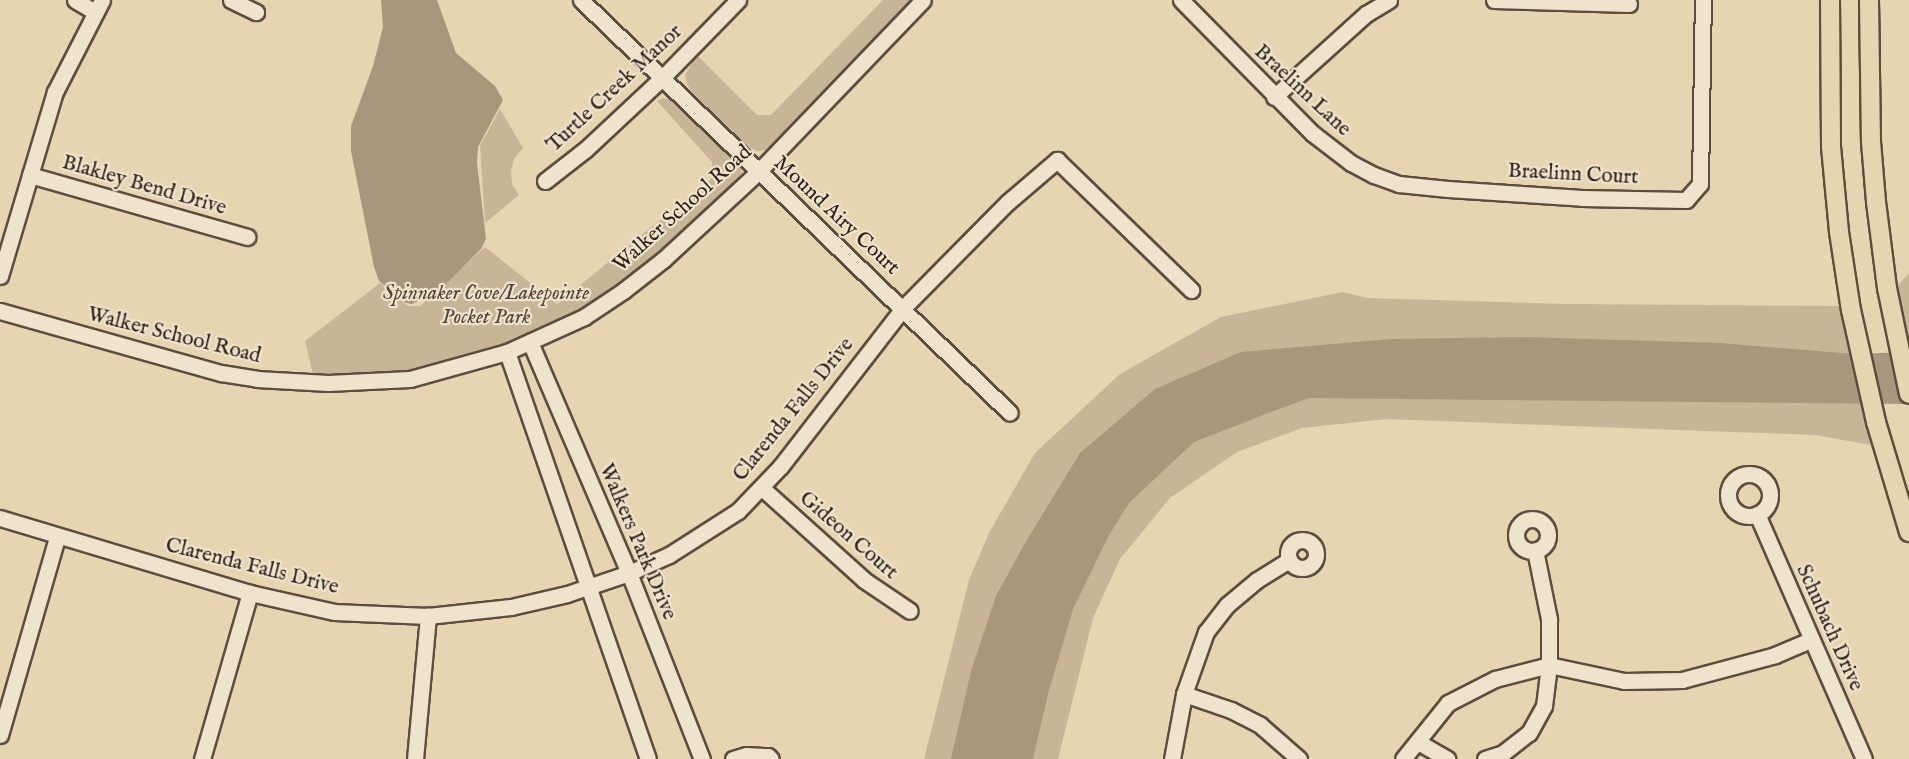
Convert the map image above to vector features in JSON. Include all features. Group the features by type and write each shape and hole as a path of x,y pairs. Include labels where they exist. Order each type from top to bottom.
{"main road":[{"path":"1830,0 1831,147 1839,232 1857,335 1876,422 1909,532"},
{"path":"1869,0 1871,142 1876,202 1896,337 1909,394"}],"street":[{"path":"0,276 55,92 98,6 75,0"},
{"path":"231,0 256,12"},
{"name":"Mound Airy Court","path":"582,0 1010,413"},
{"name":"Turtle Creek Manor","path":"545,181 586,149 662,78 738,0"},
{"name":"Walker School Road","path":"0,311 221,374 257,379 338,383 410,379 507,352 584,317 623,291 664,259 758,171 923,0"},
{"name":"Braelinn Lane","path":"1181,0 1274,97 1330,149 1358,167 1399,184 1448,189"},
{"path":"1274,97 1366,14 1389,0"},
{"path":"1494,0 1629,4"},
{"name":"Braelinn Court","path":"1448,189 1582,198 1686,200 1700,184 1702,0"},
{"name":"Clarenda Falls Drive","path":"0,518 57,537 250,592 334,612 428,616 511,607 588,587 629,573 669,555 716,526 762,488 903,308 1008,202 1057,160 1191,290"},
{"name":"Blakley Bend Drive","path":"30,175 247,237"},
{"name":"Walkers Park Drive","path":"530,342 629,573 702,759"},
{"path":"507,352 648,759"},
{"name":"Gideon Court","path":"762,488 864,580 910,612"},
{"name":"Schubach Drive","path":"1756,514 1864,759"},
{"path":"0,735 57,537"},
{"path":"1485,759 1503,753 1529,733 1544,705 1549,665 1549,619 1535,550"},
{"path":"1172,759 1184,694 1206,632 1227,605 1257,580 1289,560"},
{"path":"202,759 250,592"},
{"path":"415,759 428,616"},
{"path":"1403,759 1448,703 1495,679 1549,665 1624,681 1683,680 1775,655 1810,640"},
{"path":"1184,694 1231,710 1260,725 1299,759"},
{"path":"1418,742 1448,759"},
{"path":"733,759 746,755 771,759"}],"green space":[{"path":"883,0 913,0 767,150 757,151 747,146 692,92 687,84 685,75 697,55 757,115 771,115"},
{"name":"Spinnaker Cove/Lakepointe Pocket Park","path":"663,98 675,101 734,158 740,165 742,173 739,182 662,254 570,322 457,364 392,377 314,379 305,341 380,283 408,306 420,306 485,247 557,304 712,178 712,162 657,101"},
{"name":"Spinnaker Cove/Lakepointe Pocket Park","path":"500,109 523,148 514,159 511,172 512,184 519,195 485,223 480,146"},
{"path":"1909,273 1909,365 1894,290"},
{"path":"1343,292 1368,298 1566,304 1839,306 1871,445 1816,435 1386,419 1302,428 1237,452 1170,498 1120,559 1093,618 1058,759 924,759 969,580 989,533 1035,453 1120,374 1221,317"}],"shaded area":[{"path":"381,0 437,0 456,53 495,86 503,100 478,147 477,163 486,239 481,249 441,289 412,304 406,303 379,281 374,267 351,151 351,126 373,66 383,27"},
{"path":"1522,337 1720,343 1854,354 1909,352 1909,404 1309,398 1194,442 1129,503 1109,535 1073,609 1048,694 1033,759 951,759 971,671 996,596 1025,543 1080,453 1155,389 1241,352 1391,339"}]}
